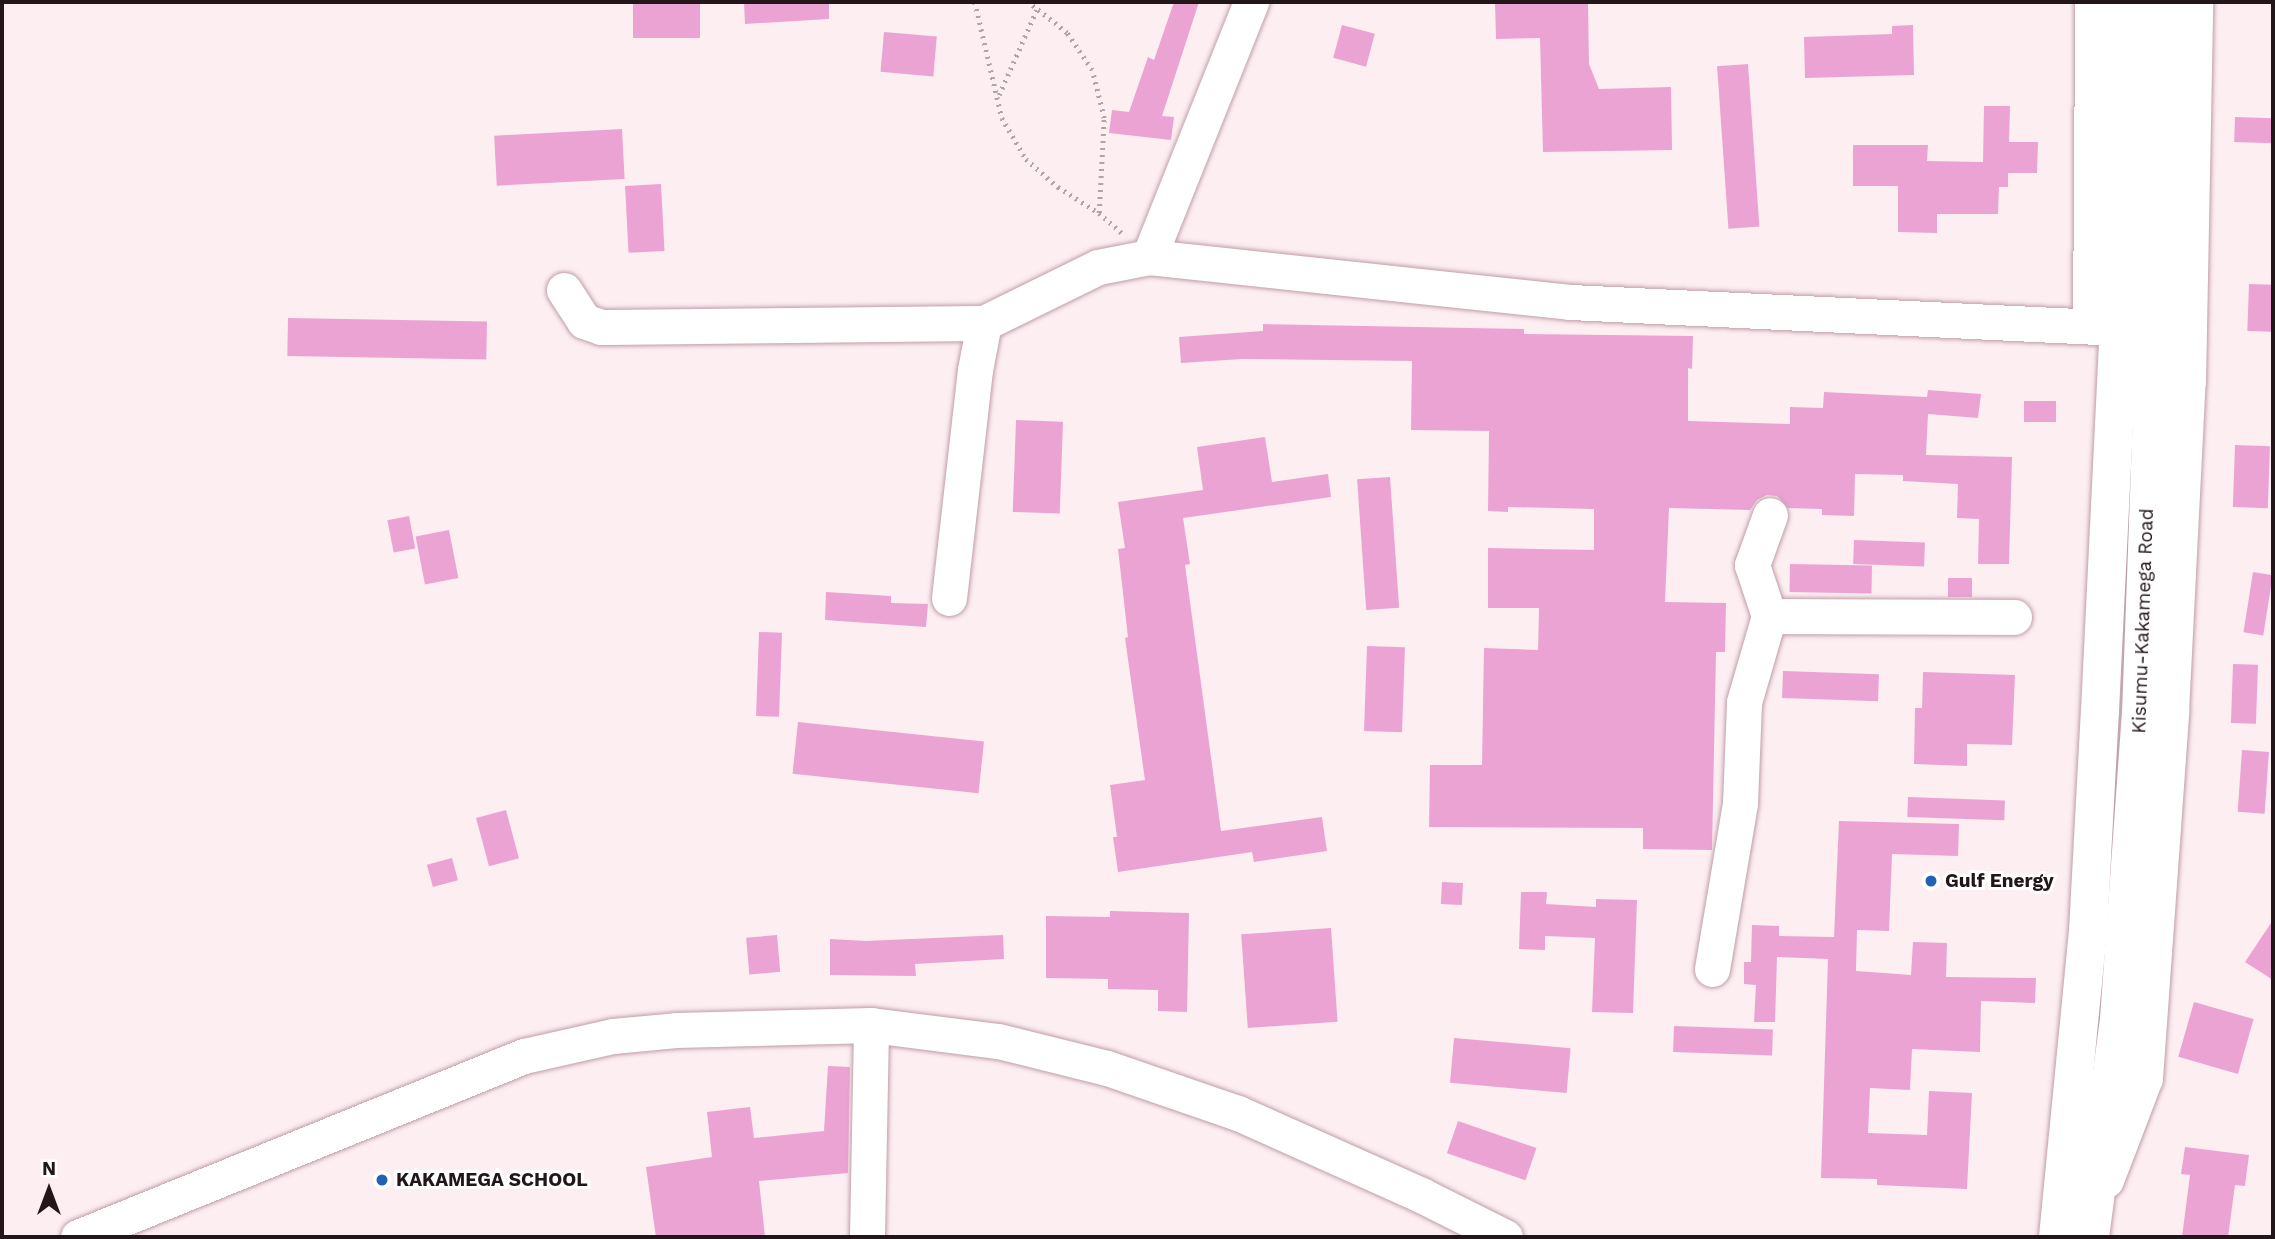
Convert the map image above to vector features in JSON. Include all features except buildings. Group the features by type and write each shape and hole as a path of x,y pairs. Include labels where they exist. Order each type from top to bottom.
{"highway":[{"name":"Kisumu-Kakamega Road","path":"2058,1237 2088,931 2104,326 2128,2"},
{"name":"Kisumu-Kakamega Road","path":"2092,1226 2119,1019 2141,714 2163,2"}],"street":[{"path":"1149,257 1251,2"},
{"path":"564,290 584,321 601,327 984,323 1098,267 1149,257 1570,302 2104,326 2092,2"},
{"path":"2092,1226 2145,1078 2171,711 2188,381 2195,2"},
{"path":"948,598 975,370 984,323"},
{"path":"1712,969 1740,803 1744,702 1769,616 1752,565 1770,515"},
{"path":"1769,616 2014,617"},
{"path":"867,1237 871,1025"},
{"path":"78,1237 524,1056 613,1036 663,1031 871,1025 998,1041 1107,1068 1238,1113 1421,1195 1505,1237"}],"path":[{"path":"975,2 1002,118 1026,159 1058,187 1099,213 1104,118 1092,70 1067,33 1028,2"},
{"path":"998,98 1037,9"}],"place":[{"name":"Gulf Energy","path":"1931,881"},
{"name":"KAKAMEGA SCHOOL","path":"382,1180"}]}
